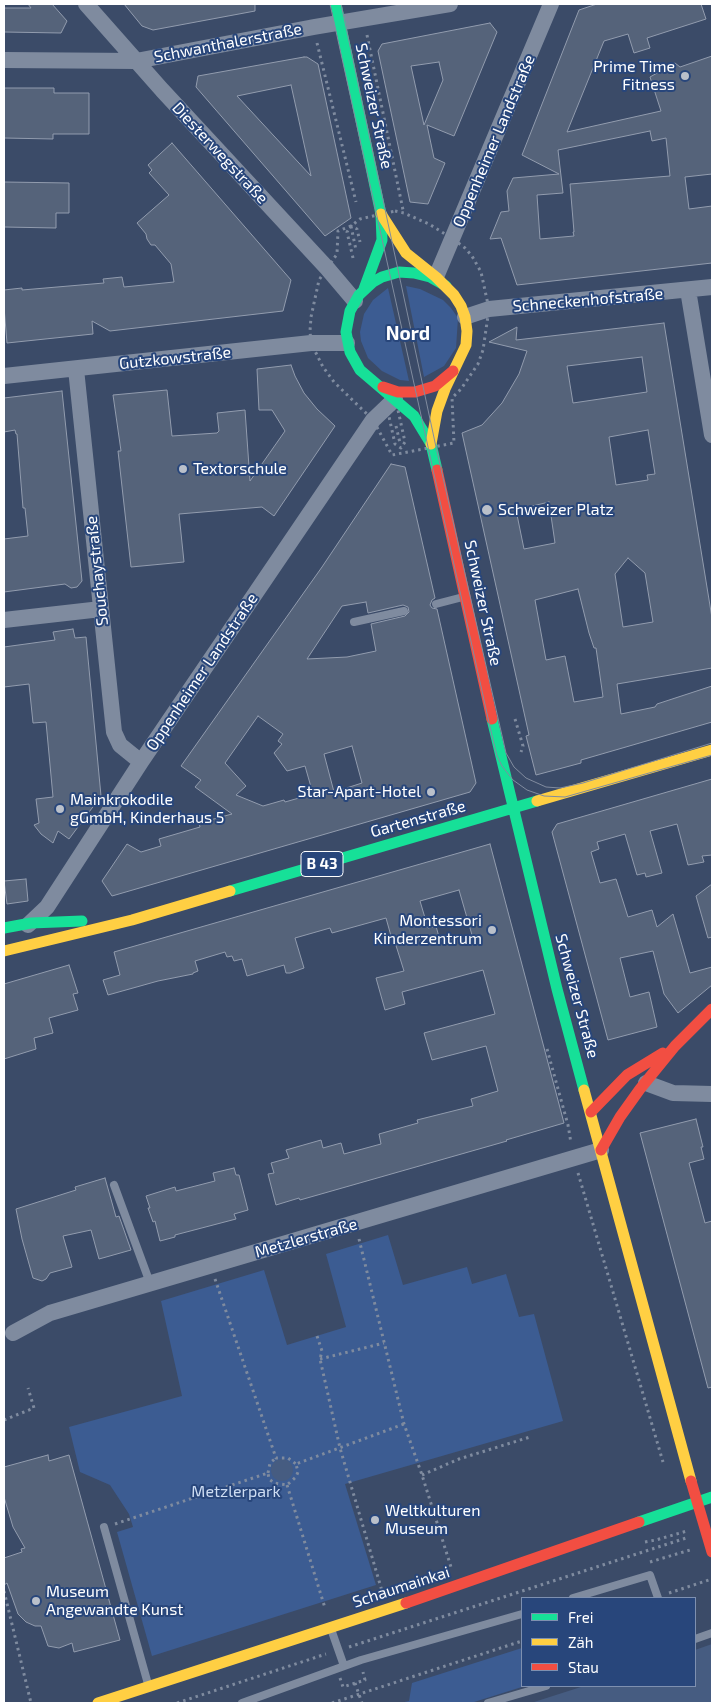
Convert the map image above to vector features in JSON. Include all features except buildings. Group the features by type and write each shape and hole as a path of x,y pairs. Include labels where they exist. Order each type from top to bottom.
{"main road":[{"name":"Schweizer Straße","path":"336,4 381,214"},
{"path":"381,214 406,253 454,295 461,306 465,318 467,331 466,345 437,411 432,446"},
{"path":"381,214 382,240 347,321 347,343 360,370 414,416 432,446"},
{"path":"359,296 382,277 399,272 414,272 441,282"},
{"path":"374,382 398,392 415,392 435,386 454,370"},
{"name":"Schweizer Straße","path":"432,446 512,809 557,989 712,1552"},
{"name":"Gartenstraße","path":"4,951 132,920 712,750"},
{"name":"Gartenstraße","path":"4,928 31,923 132,920"},
{"path":"602,1150 620,1117 675,1046 712,1009"},
{"path":"591,1112 627,1075 675,1046"},
{"name":"Schaumainkai","path":"98,1703 457,1586 712,1497"}],"street":[{"name":"Diesterwegstraße","path":"86,4 136,61 327,268 359,296"},
{"name":"Schwanthalerstraße","path":"4,60 136,61 314,27 450,4"},
{"name":"Oppenheimer Landstraße","path":"441,282 453,239 551,4"},
{"name":"Schneckenhofstraße","path":"465,318 489,309 712,287"},
{"path":"688,290 712,435"},
{"name":"Gutzkowstraße","path":"4,376 311,343 347,343"},
{"name":"Souchaystraße","path":"76,369 114,732 120,745 141,762"},
{"name":"Oppenheimer Landstraße","path":"4,938 31,923 47,907 141,762 373,420 395,399"},
{"path":"4,620 101,609"},
{"path":"646,1084 673,1093 712,1094"},
{"name":"Metzlerstraße","path":"13,1333 50,1312 356,1224 602,1150"}],"lane":[{"path":"436,604 465,597"},
{"path":"354,622 404,611"},
{"path":"114,1185 150,1283"},
{"path":"104,1527 148,1687"},
{"path":"576,1597 650,1575 657,1597"},
{"path":"242,1703 360,1660 521,1614"},
{"path":"331,1628 344,1666"},
{"path":"696,1639 712,1633"},
{"path":"488,1703 543,1687"}],"path":[{"path":"364,18 404,213"},
{"path":"314,27 358,209"},
{"path":"396,211 404,213 429,224 453,239 472,256 481,272 489,309 484,350 478,364 461,389 452,398 454,443 392,455 373,420 328,374 311,343 310,330 319,280 337,254 338,231 351,226 360,219 396,211"},
{"path":"351,226 357,229"},
{"path":"351,226 347,232 354,264"},
{"path":"351,226 358,254"},
{"path":"395,444 401,448 405,442"},
{"path":"515,718 523,746 521,752"},
{"path":"547,1049 568,1126 573,1158 666,1471"},
{"path":"356,1224 404,1424 464,1610"},
{"path":"210,1265 276,1458"},
{"path":"317,1336 322,1351 320,1359 340,1448 388,1609"},
{"path":"320,1359 384,1343"},
{"path":"4,1420 34,1408 28,1388"},
{"path":"296,1464 404,1424"},
{"path":"422,1475 459,1458 530,1437"},
{"path":"276,1458 288,1458 296,1464 298,1472 287,1485 274,1483 269,1479 268,1468 270,1463 276,1458"},
{"path":"104,1527 268,1473"},
{"path":"287,1485 331,1628"},
{"path":"177,1703 686,1538"},
{"path":"646,1564 690,1550"},
{"path":"660,1597 712,1579"},
{"path":"4,1592 31,1703"},
{"path":"332,1703 521,1641"},
{"path":"343,1687 365,1680"},
{"path":"355,1684 362,1703"}],"green space":[{"path":"406,286 420,289 443,300 458,318 456,348 444,366 424,377"},
{"path":"388,288 409,381 400,380 382,371 368,358 361,341 360,332 364,314 373,300"},
{"name":"Metzlerpark","path":"388,1235 403,1285 467,1267 472,1284 506,1274 519,1317 534,1314 563,1421 345,1484 376,1585 152,1656 117,1532 133,1527 129,1514 110,1485 80,1472 69,1427 182,1396 161,1301 264,1270 287,1345 346,1327 326,1254"},
{"path":"521,1648 522,1687 471,1703 400,1703 409,1701 412,1683"}],"shaded area":[{"path":"282,1459 290,1462 293,1470 290,1478 282,1481 274,1478 271,1470 274,1462"},
{"path":"712,1644 712,1703 531,1703 581,1687 696,1687 696,1650"}],"tram line":[{"path":"330,4 490,727 497,756 502,766 513,780 527,790 544,796 565,797 712,755"},
{"path":"341,4 436,447 506,753 514,767 526,778 546,787 560,788 583,783 712,743"}],"traffic: fast":[{"path":"336,4 381,214 382,240 364,289"},
{"path":"437,470 431,444 414,416 360,370 350,352 346,332 350,311 359,295 373,282 382,277 399,272 414,273 430,277 446,286"},
{"path":"492,719 557,989 584,1090"},
{"path":"230,891 537,801"},
{"path":"4,928 31,923 82,921"},
{"path":"639,1522 712,1497"}],"traffic: slow":[{"path":"381,214 406,253 436,277 454,295 465,317 466,345 445,389 437,411 431,444"},
{"path":"537,801 712,750"},
{"path":"4,951 132,920 230,891"},
{"path":"584,1090 691,1481"},
{"path":"98,1703 406,1603"}],"traffic: jam":[{"path":"383,387 398,392 415,392 435,386 453,371"},
{"path":"437,470 492,719"},
{"path":"601,1150 620,1117 640,1089 675,1046 712,1009"},
{"path":"591,1112 627,1075 663,1053"},
{"path":"691,1481 712,1552"},
{"path":"406,1603 639,1522"}],"place":[{"name":"Prime Time Fitness","path":"685,76"},
{"name":"Textorschule","path":"183,469"},
{"name":"Schweizer Platz","path":"487,510"},
{"name":"Star-Apart-Hotel","path":"431,792"},
{"name":"Mainkrokodile gGmbH, Kinderhaus 5","path":"60,809"},
{"name":"Montessori Kinderzentrum","path":"492,930"},
{"name":"Weltkulturen Museum","path":"375,1520"},
{"name":"Museum Angewandte Kunst","path":"36,1601"}],"district":[{"name":"Nord","path":"408,334"}]}
